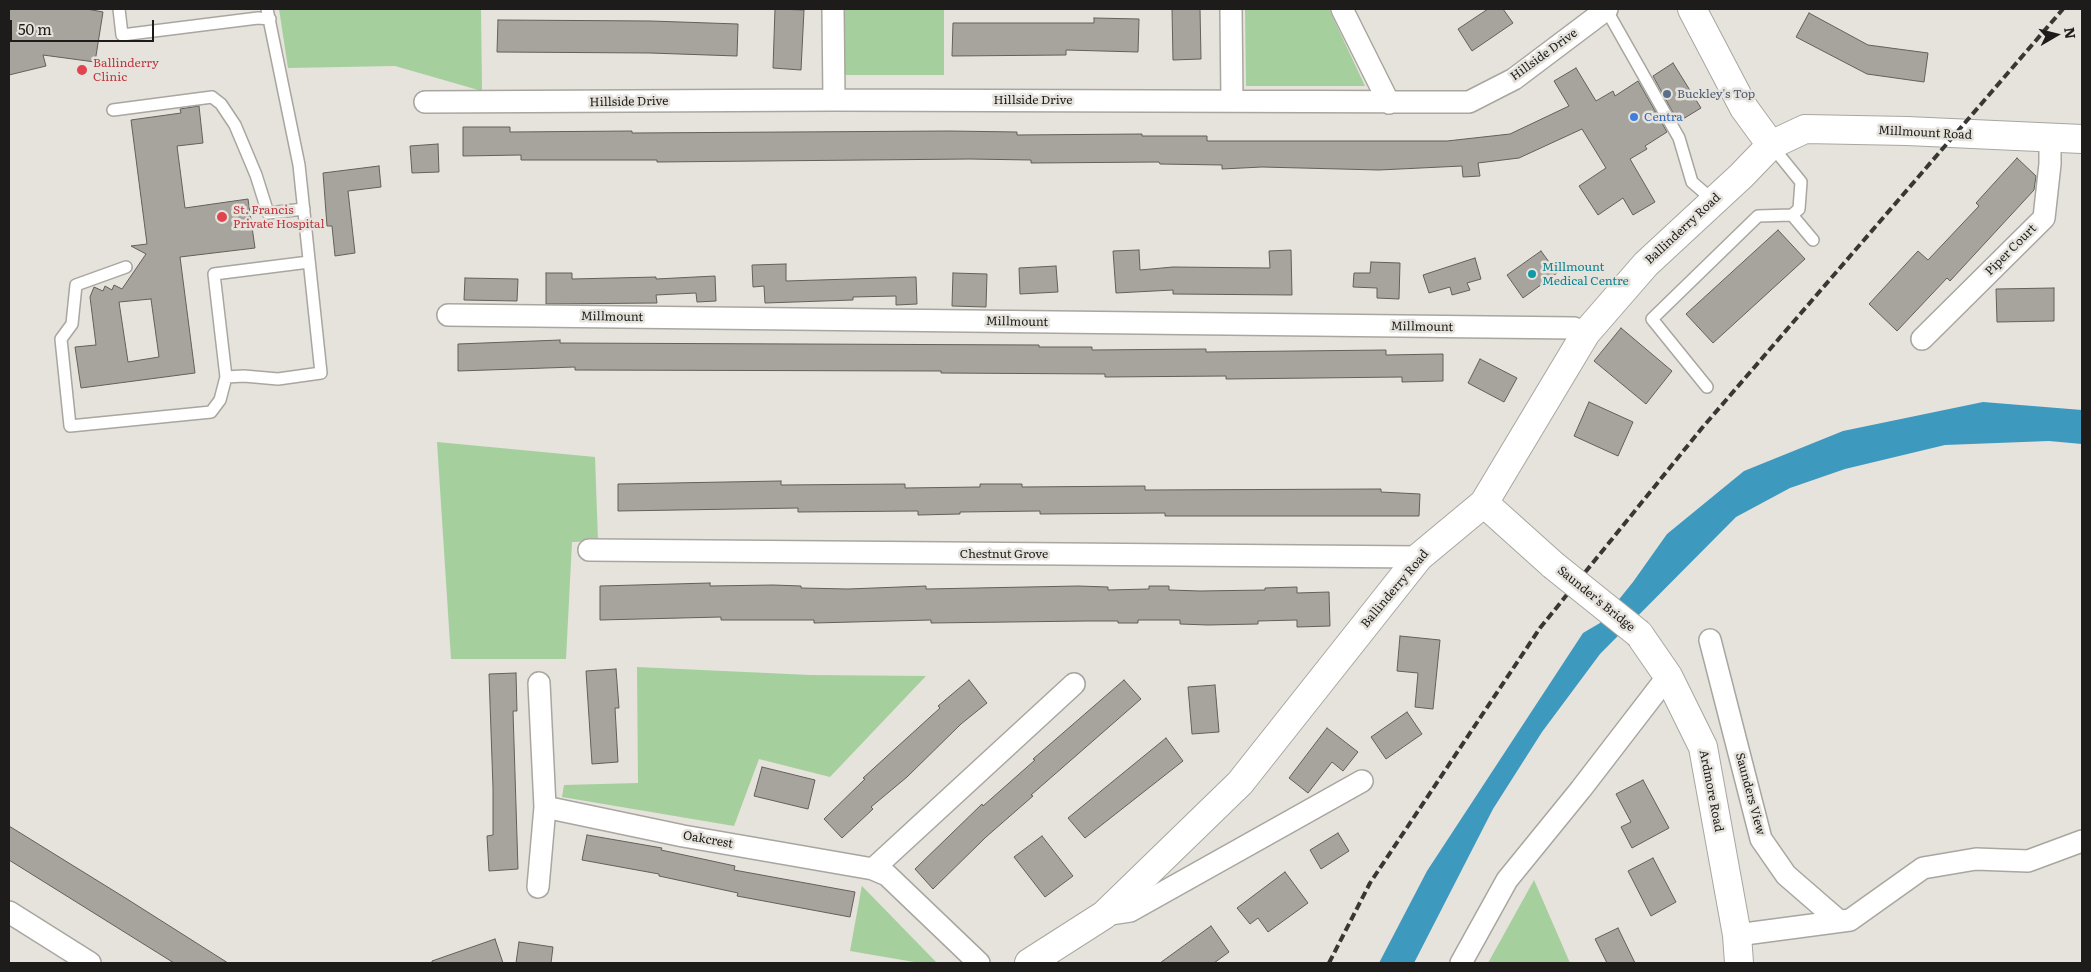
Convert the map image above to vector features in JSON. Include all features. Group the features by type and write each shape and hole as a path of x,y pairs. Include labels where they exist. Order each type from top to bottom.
{"street":[{"path":"833,9 834,100"},
{"path":"1231,9 1232,100"},
{"path":"1342,9 1389,103"},
{"name":"Hillside Drive","path":"425,102 473,104 834,100 1469,102 1514,79 1607,9"},
{"path":"1692,9 1744,108 1771,144"},
{"name":"Millmount Road","path":"1771,144 1805,129 1907,131 2082,140"},
{"name":"Piper Court","path":"1922,339 2044,218 2050,164 2050,138"},
{"name":"Ballinderry Road","path":"1029,963 1104,915 1240,783 1419,557 1484,503 1586,333 1646,264 1714,201 1771,144"},
{"name":"Millmount","path":"448,315 1574,328 1586,333"},
{"name":"Saunder's Bridge","path":"1484,503 1639,634"},
{"name":"Chestnut Grove","path":"589,550 1419,557"},
{"name":"Ardmore Road","path":"1639,634 1668,676 1703,746 1737,935 1739,963"},
{"name":"Saunders View","path":"1710,640 1761,839 1786,875 1839,921"},
{"path":"1461,963 1507,880 1581,789 1668,676"},
{"path":"538,887 545,807 539,683"},
{"path":"873,869 1074,684"},
{"path":"1104,915 1130,911 1362,781"},
{"name":"Oakcrest","path":"545,807 683,836 873,869 887,875 980,963"},
{"path":"1737,935 1850,920 1923,868 1976,859 2028,861 2082,841"},
{"path":"9,912 90,963"}],"lane":[{"path":"119,9 122,36 258,18 268,14 299,166 321,373 278,379 244,376 226,378"},
{"path":"1607,9 1679,138 1692,182 1714,201"},
{"path":"112,110 212,97 221,104 235,125 256,175 268,212 304,208"},
{"path":"1707,387 1652,319 1758,216 1792,215 1800,209 1801,182 1771,144"},
{"path":"1792,215 1813,240"},
{"path":"126,267 76,285 72,324 61,339 70,426 210,412 220,400 226,378 214,274 309,262"}],"green space":[{"path":"279,9 481,9 482,91 395,66 288,68"},
{"path":"845,9 944,9 944,75 845,75"},
{"path":"1245,9 1329,9 1365,86 1246,86"},
{"path":"437,442 595,457 598,541 572,542 566,659 451,659"},
{"path":"637,667 810,675 926,676 830,777 759,759 734,826 562,797 564,785 638,783"},
{"path":"1534,880 1570,963 1488,963"},
{"path":"862,885 937,963 920,963 850,951"}],"water":[{"path":"1983,402 2082,410 2082,444 2049,441 1945,445 1845,469 1790,488 1736,517 1600,654 1542,732 1493,809 1414,963 1379,963 1427,871 1583,633 1600,623 1633,582 1667,534 1744,471 1843,431"}],"building":[{"path":"9,9 87,9 103,12 95,62 43,55 46,66 9,75"},
{"path":"775,9 804,10 801,70 773,68"},
{"path":"1172,9 1200,9 1201,59 1173,60"},
{"path":"1488,9 1503,9 1513,23 1472,51 1458,29"},
{"path":"1809,13 1868,45 1928,53 1924,82 1867,74 1796,37"},
{"path":"1094,18 1139,19 1138,52 1066,50 1066,55 952,56 953,23 1094,23"},
{"path":"498,20 651,21 738,24 737,56 650,53 497,52"},
{"path":"1673,63 1701,108 1678,122 1653,76"},
{"path":"1576,68 1596,101 1613,91 1615,96 1638,81 1667,132 1645,146 1647,149 1630,159 1655,202 1633,215 1623,198 1598,215 1579,186 1606,168 1582,129 1519,158 1478,163 1480,176 1463,177 1462,166 1379,170 1262,167 1222,169 1222,165 1160,164 1159,162 1031,163 1031,160 970,159 657,162 657,160 521,160 521,155 463,156 463,127 510,127 510,132 949,131 1017,132 1017,135 1142,134 1142,136 1207,136 1207,141 1447,141 1510,134 1569,106 1554,81"},
{"path":"199,106 203,143 177,146 185,208 248,199 255,248 180,257 195,373 81,388 75,347 96,345 90,297 94,287 103,291 105,286 112,290 114,285 122,289 146,254 131,246 147,244 131,120 181,113 180,109","holes":["151,299 159,357 128,362 119,302"]},
{"path":"438,144 439,172 412,173 410,146"},
{"path":"2017,158 2036,176 2034,190 1950,281 1947,278 1897,331 1869,304 1918,251 1928,260 1979,206 1976,203"},
{"path":"379,166 381,187 348,191 355,253 335,256 332,226 327,226 323,173"},
{"path":"1778,230 1805,259 1713,343 1686,314"},
{"path":"1139,250 1140,270 1173,267 1270,268 1269,251 1291,250 1292,295 1173,294 1173,290 1116,293 1113,251"},
{"name":"Millmount Medical Centre","path":"1541,251 1557,273 1523,298 1507,275"},
{"path":"1475,258 1481,279 1467,283 1470,290 1452,295 1450,287 1429,293 1423,275"},
{"path":"1371,262 1400,263 1399,299 1377,298 1377,288 1353,287 1354,273 1370,273"},
{"path":"786,264 786,281 916,277 917,304 896,305 896,296 853,297 853,300 765,303 764,286 753,287 752,265"},
{"path":"1056,266 1058,292 1020,294 1019,268"},
{"path":"546,273 572,273 572,279 656,277 656,279 715,276 716,301 697,302 696,293 656,295 657,303 546,304"},
{"path":"953,273 987,274 986,307 952,306"},
{"path":"465,278 518,279 517,301 464,300"},
{"path":"2054,288 2054,321 1997,322 1996,289"},
{"path":"1621,328 1672,371 1646,404 1594,361"},
{"path":"560,340 560,343 1039,345 1039,347 1092,347 1092,350 1206,349 1206,352 1386,350 1386,355 1443,354 1443,381 1402,382 1402,377 1226,379 1226,376 1105,377 1105,374 941,373 941,371 575,370 575,367 458,371 458,344"},
{"path":"1480,359 1517,378 1504,402 1468,383"},
{"path":"1589,402 1633,422 1618,456 1574,436"},
{"path":"781,481 781,485 905,484 905,488 980,487 980,484 1022,484 1022,487 1145,486 1145,490 1381,489 1381,492 1420,494 1419,516 1165,516 1165,513 1040,514 1040,511 960,512 960,514 918,515 918,511 798,512 798,508 618,511 618,484"},
{"path":"710,583 710,586 773,585 801,586 801,588 848,589 926,586 926,589 1078,586 1108,587 1108,590 1149,589 1149,586 1169,586 1169,590 1200,591 1265,590 1265,588 1297,587 1297,593 1329,592 1330,626 1297,627 1297,620 1258,621 1258,624 1208,625 1180,624 1180,620 1138,620 1138,623 1087,621 931,623 931,620 814,623 814,620 721,620 721,617 600,620 600,586"},
{"path":"1400,636 1440,640 1433,709 1415,707 1418,673 1397,671"},
{"path":"616,669 619,708 615,708 618,762 592,764 586,671"},
{"path":"516,673 517,711 513,711 518,869 489,871 487,836 493,835 493,788 489,674"},
{"path":"969,680 987,703 961,724 907,777 871,807 873,809 842,838 824,819 865,779 863,778 940,708 938,706"},
{"path":"1124,680 1141,699 1031,795 1033,796 986,837 933,889 915,869 982,804 983,806 1035,760 1033,759"},
{"path":"1215,685 1219,732 1192,734 1188,687"},
{"path":"1407,712 1422,734 1386,759 1371,737"},
{"path":"1327,728 1358,752 1343,771 1332,762 1308,793 1289,778"},
{"path":"1166,738 1183,761 1085,838 1068,818"},
{"path":"762,767 815,780 808,809 754,796"},
{"path":"1643,780 1669,828 1632,848 1621,827 1631,822 1616,794"},
{"path":"9,826 228,963 174,963 9,860"},
{"path":"1338,833 1349,851 1321,869 1310,850"},
{"path":"587,835 662,848 661,850 735,866 734,870 855,892 850,917 737,896 738,893 659,876 659,874 582,860"},
{"path":"1042,836 1073,876 1045,897 1014,857"},
{"path":"1653,858 1676,902 1651,916 1628,871"},
{"path":"1285,872 1308,903 1268,932 1258,918 1250,924 1237,908"},
{"path":"1211,926 1229,952 1214,963 1160,963"},
{"path":"1618,928 1635,963 1607,963 1595,939"},
{"path":"495,939 503,963 432,963 432,961"},
{"path":"519,942 553,947 551,963 516,963"}],"railway":[{"path":"1329,963 1370,883 1540,628 1702,428 2063,9"}],"place":[{"name":"Ballinderry Clinic","path":"82,70"},
{"name":"Buckley's Top","path":"1667,94"},
{"name":"Centra","path":"1634,117"},
{"name":"St. Francis Private Hospital","path":"222,217"},
{"name":"Millmount Medical Centre","path":"1532,274"}]}
